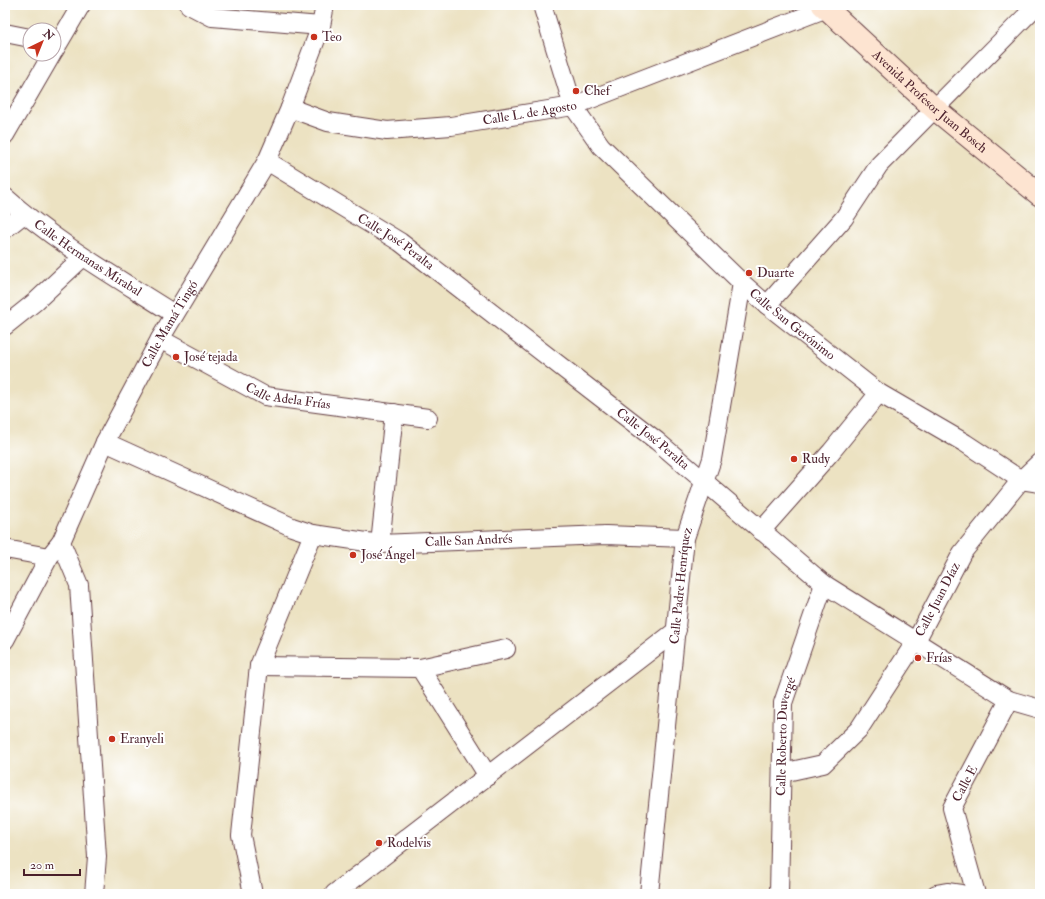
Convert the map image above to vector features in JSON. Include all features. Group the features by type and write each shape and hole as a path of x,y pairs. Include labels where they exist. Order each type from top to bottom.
{"street":[{"path":"62,36 81,5"},
{"path":"189,5 212,16 321,26"},
{"name":"Calle Mamá Tingó","path":"5,640 49,558 61,542 106,442 160,339 267,161 290,108 321,26 325,5"},
{"name":"Calle San Gerónimo","path":"542,5 573,106 601,146 742,283 767,305 879,393 965,443 1021,480 1040,483"},
{"path":"767,305 844,218 879,165 1037,5"},
{"name":"Calle L. de Agosto","path":"290,108 328,122 387,131 451,126 573,106 825,7"},
{"name":"Avenida Profesor Juan Bosch","path":"825,7 935,109 1040,195"},
{"path":"5,33 22,36"},
{"path":"5,135 47,62"},
{"name":"Calle José Peralta","path":"267,161 400,242 657,441 824,584 1009,700 1040,709"},
{"name":"Calle Hermanas Mirabal","path":"5,197 24,214 83,257 174,314"},
{"path":"5,229 24,214"},
{"path":"5,326 35,302 83,257"},
{"name":"Calle Padre Henríquez","path":"649,894 677,630 685,538 703,481 712,459 742,283"},
{"name":"Calle Adela Frías","path":"160,339 265,396 428,418"},
{"path":"761,531 831,452 879,393"},
{"path":"380,544 394,413"},
{"name":"Calle San Andrés","path":"106,442 292,527 313,534 380,544 606,535 685,538"},
{"name":"Calle Juan Díaz","path":"782,773 823,764 858,728 916,642 962,553 1021,480 1040,462"},
{"path":"253,894 242,835 260,666 313,534"},
{"path":"61,542 79,585 97,857 94,894"},
{"path":"5,549 49,558"},
{"name":"Calle Roberto Duvergé","path":"779,894 783,703 824,584"},
{"path":"334,894 677,630"},
{"path":"260,666 420,668 506,649"},
{"path":"420,668 488,776"},
{"name":"Calle E","path":"976,894 952,808 1009,700"},
{"path":"936,894 947,892 961,894"}],"place":[{"name":"Teo","path":"314,37"},
{"name":"Chef","path":"576,91"},
{"name":"Duarte","path":"749,273"},
{"name":"José tejada","path":"176,357"},
{"name":"Rudy","path":"794,459"},
{"name":"José Ángel","path":"353,555"},
{"name":"Frías","path":"918,658"},
{"name":"Eranyeli","path":"112,739"},
{"name":"Rodelvis","path":"379,843"}]}
